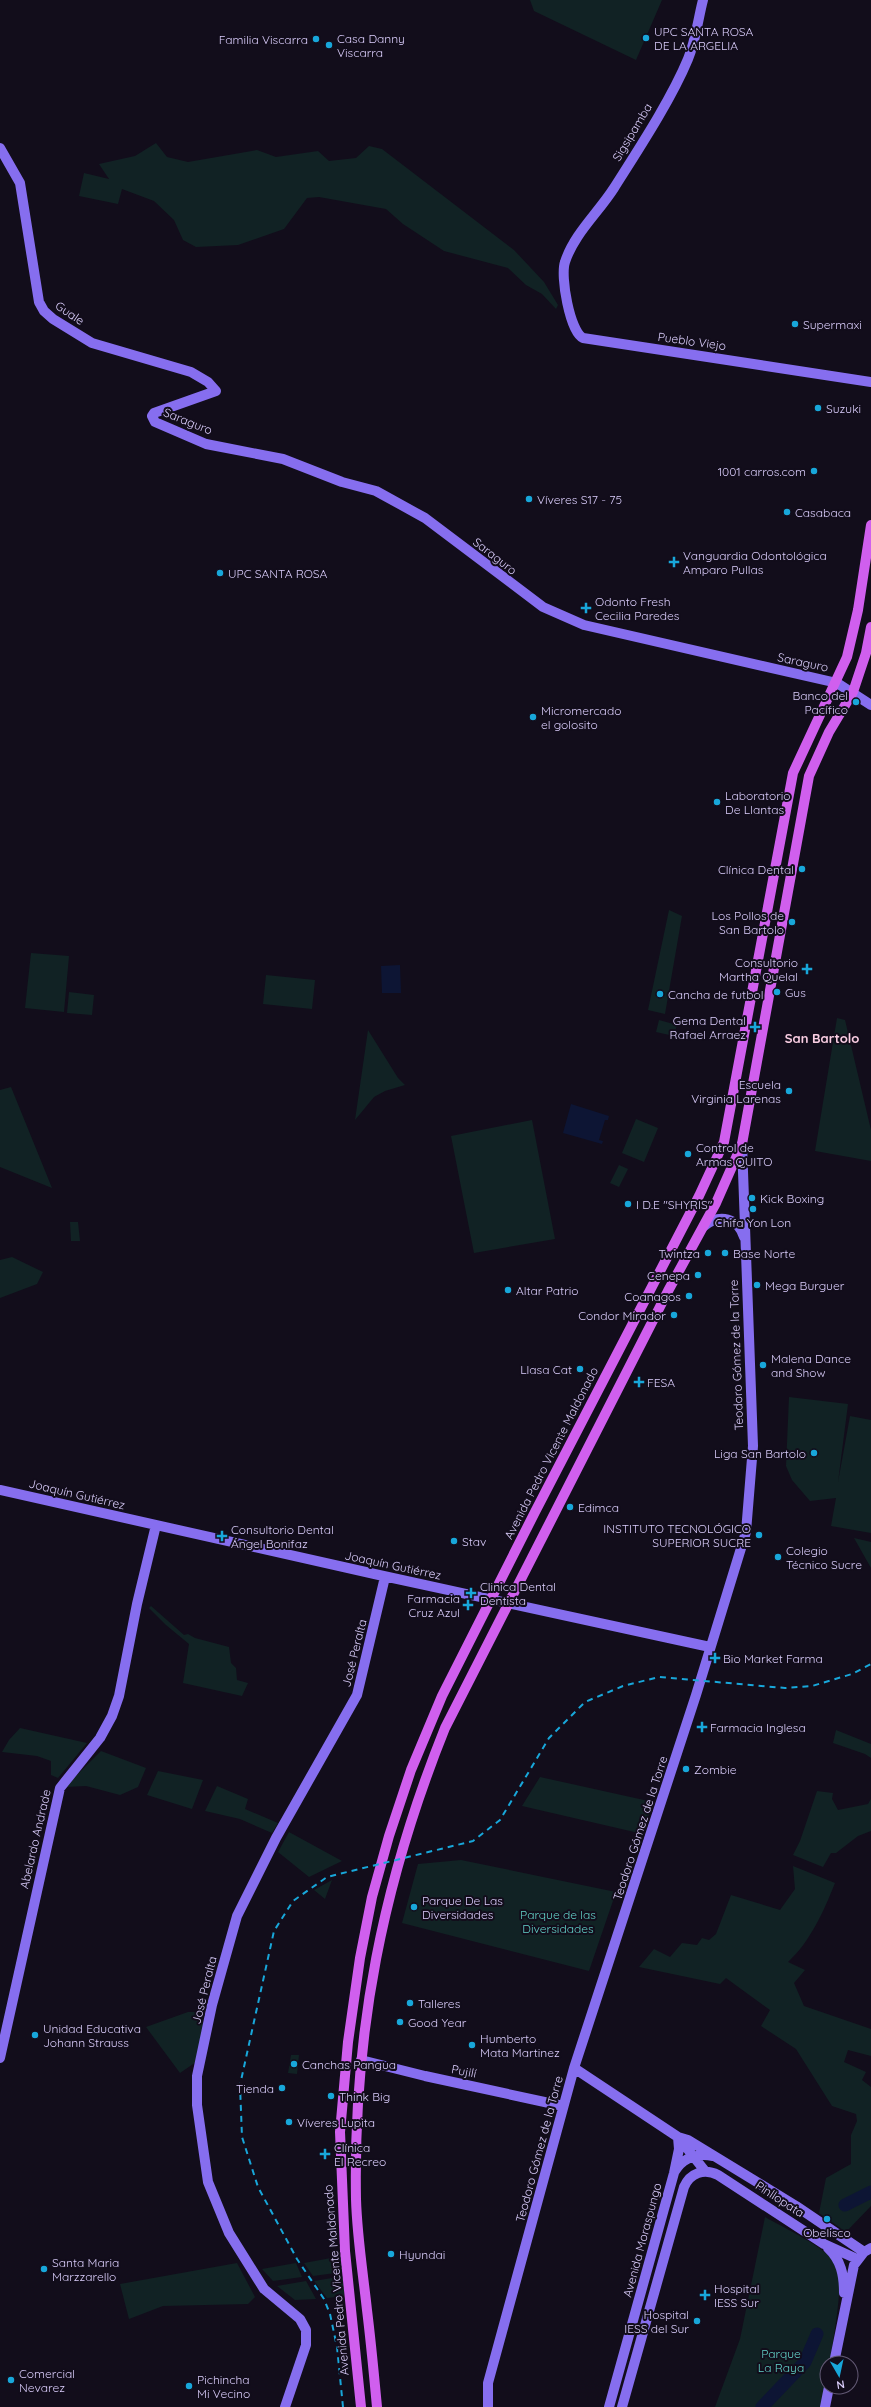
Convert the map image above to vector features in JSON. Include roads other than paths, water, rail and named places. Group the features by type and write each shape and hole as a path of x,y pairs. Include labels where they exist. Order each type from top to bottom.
{"main road":[{"name":"Avenida Pedro Vicente Maldonado","path":"361,2407 344,2251 340,2132 348,2042 360,1958 372,1898 411,1770 442,1696 686,1223 724,1142 794,773 837,683 849,651 871,525"},
{"path":"377,2407 356,2201 356,2132 360,2060 371,1977 398,1864 427,1772 445,1728 668,1291 724,1187 742,1144 809,776 829,732 853,692 866,653 871,627"}],"street":[{"name":"Sigsipamba","path":"563,267 573,244 613,190 678,79 692,48 703,0"},
{"name":"Guale","path":"0,148 20,183 39,302 44,311 92,343 191,372 208,382 216,391 154,413 152,416"},
{"name":"Pueblo Viejo","path":"563,267 563,280 576,332 584,338 871,382"},
{"name":"Saraguro","path":"152,416 155,422 170,430 206,444 283,459 342,482 376,491 425,518 543,607 584,625 837,683 871,705"},
{"name":"Teodoro Gómez de la Torre","path":"488,2407 488,2383 574,2068 746,1532 752,1446 742,1144"},
{"name":"Teodoro Gómez de la Torre","path":"704,1226 717,1218 731,1220 741,1229 746,1247"},
{"name":"Joaquín Gutiérrez","path":"0,1490 385,1577 508,1602 710,1647"},
{"name":"Abelardo Andrade","path":"0,2058 60,1788 100,1738 112,1716 119,1696 137,1602 156,1525"},
{"name":"José Peralta","path":"285,2407 306,2345 306,2330 300,2319 264,2289 229,2233 208,2182 197,2112 197,2076 212,2005 237,1916 276,1838 357,1695 385,1577"},
{"name":"Pujilí","path":"360,2060 425,2076 563,2106"},
{"name":"Pinllopata","path":"574,2068 678,2137 705,2171 718,2175 824,2244 864,2253"},
{"name":"Pinllopata","path":"678,2137 688,2140 796,2206 864,2253"},
{"name":"Avenida Moraspungo","path":"609,2407 674,2173 679,2149 678,2137"},
{"name":"Pinllopata","path":"694,2156 710,2155 720,2159"},
{"name":"Avenida Moraspungo","path":"674,2173 682,2163 694,2156"},
{"path":"622,2407 684,2187 691,2177 705,2171"},
{"path":"824,2244 837,2259 842,2269 845,2303"},
{"path":"835,2355 845,2303 864,2253"},
{"path":"825,2407 827,2395"}],"water":[{"path":"400,965 401,993 382,993 381,966"},
{"path":"571,1104 609,1116 608,1120 605,1120 599,1140 603,1141 602,1144 563,1133"}],"waterway":[{"path":"845,2205 871,2192"},
{"path":"762,2407 805,2362 817,2334"}],"railway":[{"path":"343,2407 337,2347 330,2314 324,2299 297,2259 258,2187 242,2137 240,2085 274,1931 293,1901 327,1877 473,1841 500,1820 549,1738 585,1702 623,1686 659,1677 785,1688 812,1686 852,1674 871,1664"}],"place":[{"name":"UPC SANTA ROSA DE LA ARGELIA","path":"646,38"},
{"name":"Familia Viscarra","path":"316,39"},
{"name":"Casa Danny Viscarra","path":"329,45"},
{"name":"Supermaxi","path":"795,324"},
{"name":"Suzuki","path":"818,408"},
{"name":"1001 carros.com","path":"814,471"},
{"name":"Víveres S17 - 75","path":"529,499"},
{"name":"Casabaca","path":"787,512"},
{"name":"Vanguardia Odontológica Amparo Pullas","path":"674,562"},
{"name":"UPC SANTA ROSA","path":"220,573"},
{"name":"Odonto Fresh Cecilia Paredes","path":"586,608"},
{"name":"Banco del Pacífico","path":"856,702"},
{"name":"Micromercado el golosito","path":"533,717"},
{"name":"Laboratorio De Llantas","path":"717,802"},
{"name":"Clínica Dental","path":"802,869"},
{"name":"Los Pollos de San Bartolo","path":"792,922"},
{"name":"Consultorio Martha Quelal","path":"807,969"},
{"name":"Gus","path":"777,992"},
{"name":"Cancha de futbol","path":"660,994"},
{"name":"Gema Dental Rafael Arraez","path":"755,1027"},
{"name":"Escuela Virginia Larenas","path":"789,1091"},
{"name":"Control de Armas QUITO","path":"688,1154"},
{"name":"Kick Boxing","path":"752,1198"},
{"name":"I D.E \"SHYRIS\"","path":"628,1204"},
{"name":"Chifa Yon Lon","path":"753,1209"},
{"name":"Twintza","path":"708,1253"},
{"name":"Base Norte","path":"725,1253"},
{"name":"Cenepa","path":"698,1275"},
{"name":"Mega Burguer","path":"757,1285"},
{"name":"Altar Patrio","path":"508,1290"},
{"name":"Coanagos","path":"689,1296"},
{"name":"Condor Mirador","path":"674,1315"},
{"name":"Malena Dance and Show","path":"763,1365"},
{"name":"Llasa Cat","path":"580,1369"},
{"name":"FESA","path":"639,1382"},
{"name":"Liga San Bartolo","path":"814,1453"},
{"name":"Edimca","path":"570,1507"},
{"name":"INSTITUTO TECNOLÓGICO SUPERIOR SUCRE","path":"759,1535"},
{"name":"Consultorio Dental Ángel Bonifaz","path":"222,1536"},
{"name":"Stav","path":"454,1541"},
{"name":"Colegio Técnico Sucre","path":"778,1557"},
{"name":"Clinica Dental Dentista","path":"471,1593"},
{"name":"Farmacia Cruz Azul","path":"468,1605"},
{"name":"Bio Market Farma","path":"715,1658"},
{"name":"Farmacia Inglesa","path":"702,1727"},
{"name":"Zombie","path":"686,1769"},
{"name":"Parque De Las Diversidades","path":"414,1907"},
{"name":"Talleres","path":"410,2003"},
{"name":"Good Year","path":"400,2022"},
{"name":"Unidad Educativa Johann Strauss","path":"35,2035"},
{"name":"Humberto Mata Martinez","path":"472,2045"},
{"name":"Canchas Pangua","path":"294,2064"},
{"name":"Tienda","path":"282,2088"},
{"name":"Think Big","path":"331,2096"},
{"name":"Víveres Lupita","path":"289,2122"},
{"name":"Clínica El Recreo","path":"325,2154"},
{"name":"Obelisco","path":"827,2219"},
{"name":"Hyundai","path":"391,2254"},
{"name":"Santa Maria Marzzarello","path":"44,2269"},
{"name":"Hospital IESS Sur","path":"705,2295"},
{"name":"Hospital IESS del Sur","path":"697,2321"},
{"name":"Comercial Nevarez","path":"11,2380"},
{"name":"Pichincha Mi Vecino","path":"189,2386"}],"district":[{"name":"San Bartolo","path":"822,1038"}],"park label":[{"name":"Parque de las Diversidades","path":"558,1921"},
{"name":"Parque La Raya","path":"781,2360"}]}
